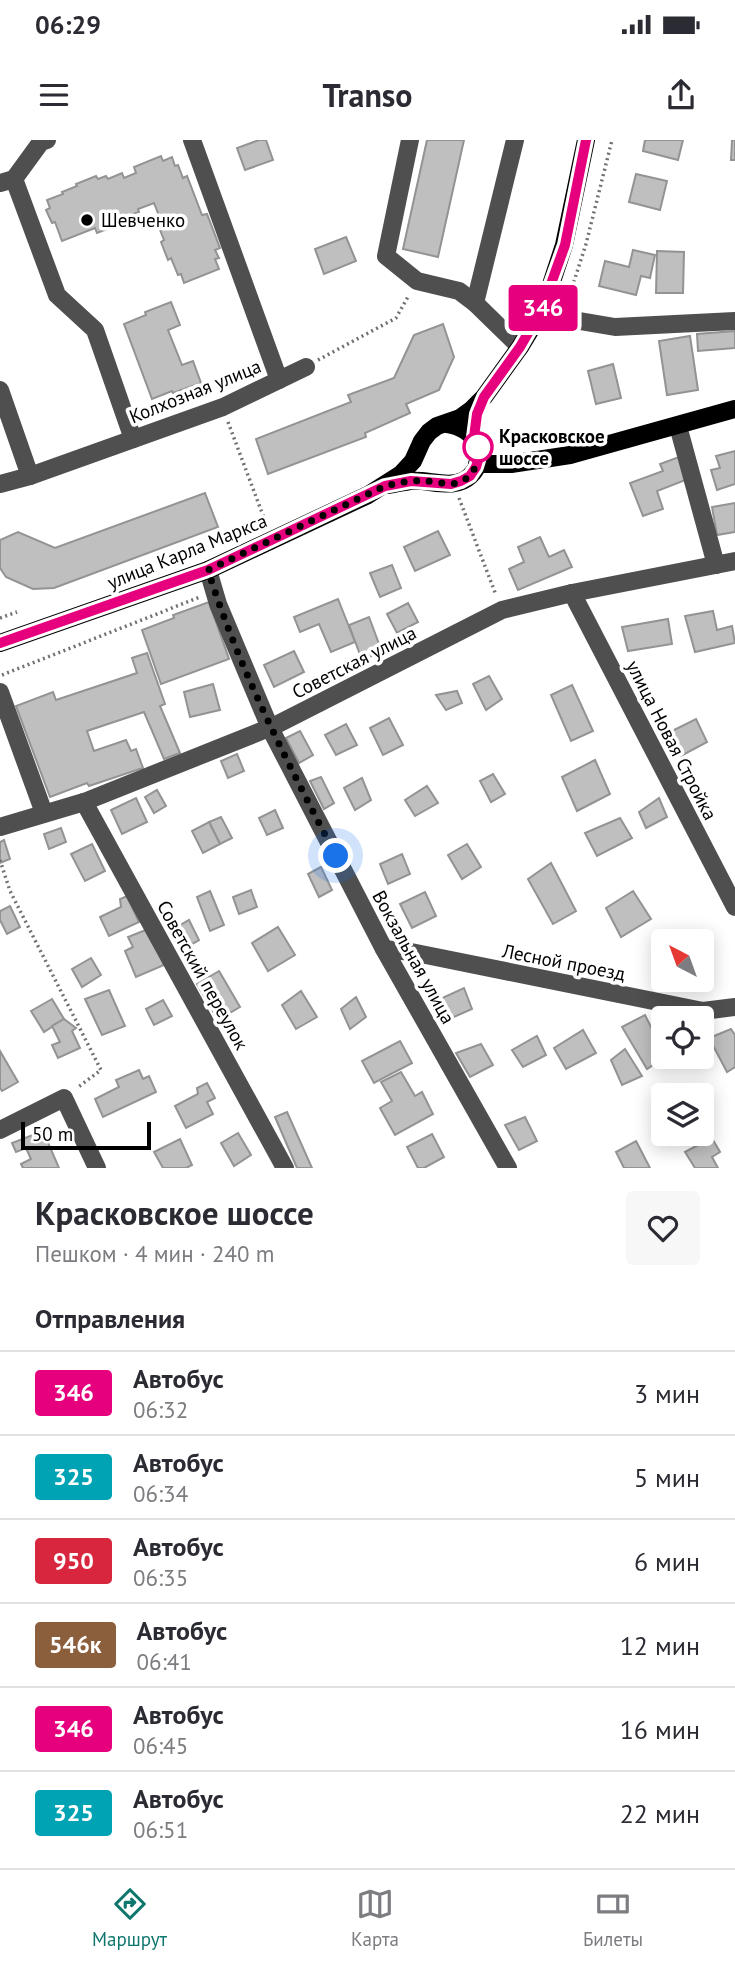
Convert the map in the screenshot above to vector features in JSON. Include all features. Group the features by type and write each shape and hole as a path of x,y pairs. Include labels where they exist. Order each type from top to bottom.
{"main road":[{"name":"улица Карла Маркса","path":"0,643 208,570 385,486 401,474 414,461 429,432 471,410 484,397 520,347 542,309 565,245 586,140"},
{"name":"улица Карла Маркса","path":"385,486 411,481 451,484 470,476 479,457 474,437 477,414 484,397"},
{"path":"477,464 511,464 570,455 735,409"},
{"path":"447,424 458,425 474,437"},
{"path":"419,451 424,471 441,483"}],"street":[{"path":"47,140 41,142 7,181 57,295 95,330 133,439"},
{"path":"192,140 279,380"},
{"path":"410,140 386,256 417,281 459,291 520,347"},
{"path":"475,303 514,140"},
{"path":"542,309 562,318 615,327 735,321"},
{"name":"Колхозная улица","path":"0,484 30,476 223,407 306,367"},
{"path":"0,390 30,476"},
{"path":"678,426 716,565"},
{"name":"Советская улица","path":"0,827 84,802 270,728 502,610 572,593 735,561"},
{"name":"Вокзальная улица","path":"208,570 218,604 270,728 384,949 508,1168"},
{"name":"улица Новая Стройка","path":"572,593 735,907"},
{"path":"0,692 44,813"},
{"name":"Советский переулок","path":"84,802 285,1168"},
{"name":"Лесной проезд","path":"384,949 411,952 704,1011 735,1007"},
{"path":"0,1130 64,1098 97,1168"}],"path":[{"path":"562,318 586,244 612,140"},
{"path":"306,367 396,318 417,281"},
{"path":"223,407 264,518"},
{"path":"459,498 502,610"},
{"path":"0,676 208,593"},
{"path":"0,618 17,612"},
{"path":"0,860 10,891 101,1070 64,1098"}],"building":[{"path":"266,140 273,160 245,170 237,148"},
{"path":"427,140 464,140 438,257 403,249"},
{"path":"645,140 683,140 678,160 643,151"},
{"path":"732,140 735,140 735,160 731,160"},
{"name":"Шевченко","path":"161,156 163,161 172,157 183,178 187,176 202,215 207,214 220,248 215,250 219,258 215,259 219,269 184,283 171,258 168,260 161,242 164,240 160,230 164,229 154,203 123,218 125,222 97,233 95,228 62,241 55,222 52,223 46,210 50,208 47,200 96,176 98,179 106,176 108,179 122,173 124,178 136,173 134,167"},
{"path":"636,174 667,181 660,210 629,202"},
{"path":"346,237 356,261 324,274 315,249"},
{"path":"633,250 655,255 650,278 641,276 636,295 599,286 605,261 629,267"},
{"path":"657,251 684,252 683,293 656,293"},
{"path":"171,302 180,325 168,330 182,365 193,361 201,383 152,399 124,324"},
{"path":"443,324 454,357 439,390 406,404 410,413 365,433 366,437 268,474 256,439 351,402 348,395 394,378 414,335"},
{"path":"735,331 735,348 698,351 697,334"},
{"path":"690,336 698,390 667,395 659,341"},
{"path":"613,364 621,398 596,404 588,371"},
{"path":"735,451 735,484 717,490 711,470 720,468 716,456"},
{"path":"679,457 688,479 657,491 663,509 643,516 630,483 663,471 660,464"},
{"path":"205,493 218,527 54,588 33,589 6,577 0,568 0,540 18,532 55,548"},
{"path":"735,503 735,532 717,535 712,507"},
{"path":"438,531 450,555 415,571 404,547"},
{"path":"540,537 549,557 564,550 572,567 518,590 509,569 524,562 518,547"},
{"path":"392,565 401,588 380,597 370,573"},
{"path":"338,599 355,642 331,652 319,624 300,632 294,617"},
{"path":"209,602 229,659 161,684 142,630"},
{"path":"408,603 418,622 397,633 387,614"},
{"path":"713,611 717,630 732,626 735,643 695,652 685,616"},
{"path":"369,617 382,652 362,660 349,625"},
{"path":"668,619 672,644 628,651 622,627"},
{"path":"294,651 304,672 274,687 264,665"},
{"path":"147,653 165,704 160,706 180,753 164,759 144,712 87,731 94,751 126,740 131,751 136,749 143,768 89,786 87,783 50,797 16,706 53,692 56,700 137,673 132,658"},
{"path":"489,676 502,699 486,710 473,684"},
{"path":"213,684 220,710 190,717 184,692"},
{"path":"572,685 593,731 571,741 551,695"},
{"path":"457,691 462,703 446,710 436,695"},
{"path":"389,718 403,745 383,755 370,728"},
{"path":"696,719 707,742 681,756 668,733"},
{"path":"346,724 357,745 336,755 325,735"},
{"path":"300,731 313,755 299,763 286,738"},
{"path":"237,754 244,771 228,778 221,761"},
{"path":"595,760 610,794 577,811 562,777"},
{"path":"493,774 505,794 491,802 480,781"},
{"path":"321,777 334,803 324,809 310,781"},
{"path":"362,778 371,800 355,810 344,788"},
{"path":"427,786 438,803 415,816 405,800"},
{"path":"157,790 166,806 154,813 145,797"},
{"path":"136,798 147,822 122,834 111,810"},
{"path":"659,798 667,817 646,828 639,812"},
{"path":"275,810 283,828 267,835 259,818"},
{"path":"221,817 232,838 220,844 209,822"},
{"path":"620,818 632,838 597,856 585,833"},
{"path":"209,822 220,844 203,853 192,831"},
{"path":"61,828 66,842 49,849 44,834"},
{"path":"4,840 10,859 0,863 0,842"},
{"path":"92,844 105,871 85,881 71,854"},
{"path":"467,844 481,867 462,879 448,855"},
{"path":"402,854 410,874 388,884 380,864"},
{"path":"551,863 576,911 553,924 528,879"},
{"path":"321,867 332,890 319,897 308,874"},
{"path":"251,890 257,907 239,914 233,897"},
{"path":"210,891 224,925 210,931 197,897"},
{"path":"633,891 651,919 621,937 606,908"},
{"path":"425,892 436,916 412,928 400,904"},
{"path":"127,896 139,922 109,936 100,917 121,907 120,899"},
{"path":"10,906 20,927 7,934 0,920 0,911"},
{"path":"189,920 199,940 187,947 177,927"},
{"path":"278,927 295,955 268,971 252,943"},
{"path":"148,929 164,965 136,977 125,951 133,947 128,937"},
{"path":"91,958 101,975 82,987 72,969"},
{"path":"219,971 240,1007 218,1020 197,984"},
{"path":"464,988 472,1009 447,1020 440,999"},
{"path":"109,990 125,1026 102,1035 85,999"},
{"path":"301,991 317,1017 296,1029 282,1005"},
{"path":"356,997 366,1017 350,1029 341,1009"},
{"path":"52,999 64,1019 44,1032 31,1011"},
{"path":"163,1000 172,1016 154,1025 146,1009"},
{"path":"645,1015 651,1027 651,1066 647,1069 622,1027"},
{"path":"64,1019 76,1028 72,1031 80,1048 58,1058 52,1045 60,1042 52,1026"},
{"path":"731,1029 735,1035 735,1067 727,1072 714,1047 714,1036"},
{"path":"583,1030 596,1053 566,1069 554,1048"},
{"path":"537,1036 546,1055 523,1067 512,1050"},
{"path":"400,1041 412,1063 374,1083 362,1061"},
{"path":"481,1044 493,1065 470,1077 456,1053"},
{"path":"625,1049 642,1076 622,1085 611,1060"},
{"path":"0,1051 18,1082 2,1091 0,1088"},
{"path":"139,1070 143,1079 149,1076 156,1092 103,1117 95,1099 119,1087 116,1080"},
{"path":"401,1072 415,1096 422,1092 433,1114 395,1135 380,1108 392,1101 381,1082"},
{"path":"207,1083 215,1098 207,1102 213,1114 186,1128 175,1106 198,1094 197,1088"},
{"path":"287,1112 312,1168 297,1168 275,1117"},
{"path":"525,1117 537,1141 519,1150 505,1125"},
{"path":"43,1131 59,1168 23,1168 21,1164 31,1159 26,1148 16,1152 12,1143"},
{"path":"238,1133 251,1155 234,1166 221,1143"},
{"path":"432,1134 444,1157 424,1168 418,1168 407,1147"},
{"path":"180,1139 192,1165 186,1168 163,1168 154,1152"},
{"path":"636,1141 650,1168 624,1168 616,1152"},
{"path":"714,1142 720,1152 712,1157 718,1168 695,1168 685,1152 696,1146 714,1146"}],"bus line":[{"name":"346","path":"0,643 208,570 385,486 411,481 451,484 470,476 479,457 474,437 477,414 484,397 520,347 542,309 565,245 586,140"}],"place":[{"name":"Шевченко","path":"87,220"},
{"name":"Красковское шоссе","path":"478,447"}],"route":[{"path":"336,856 270,728 218,604 208,570 385,486 411,481 451,484 461,481 470,476 476,467 478,447"}]}
